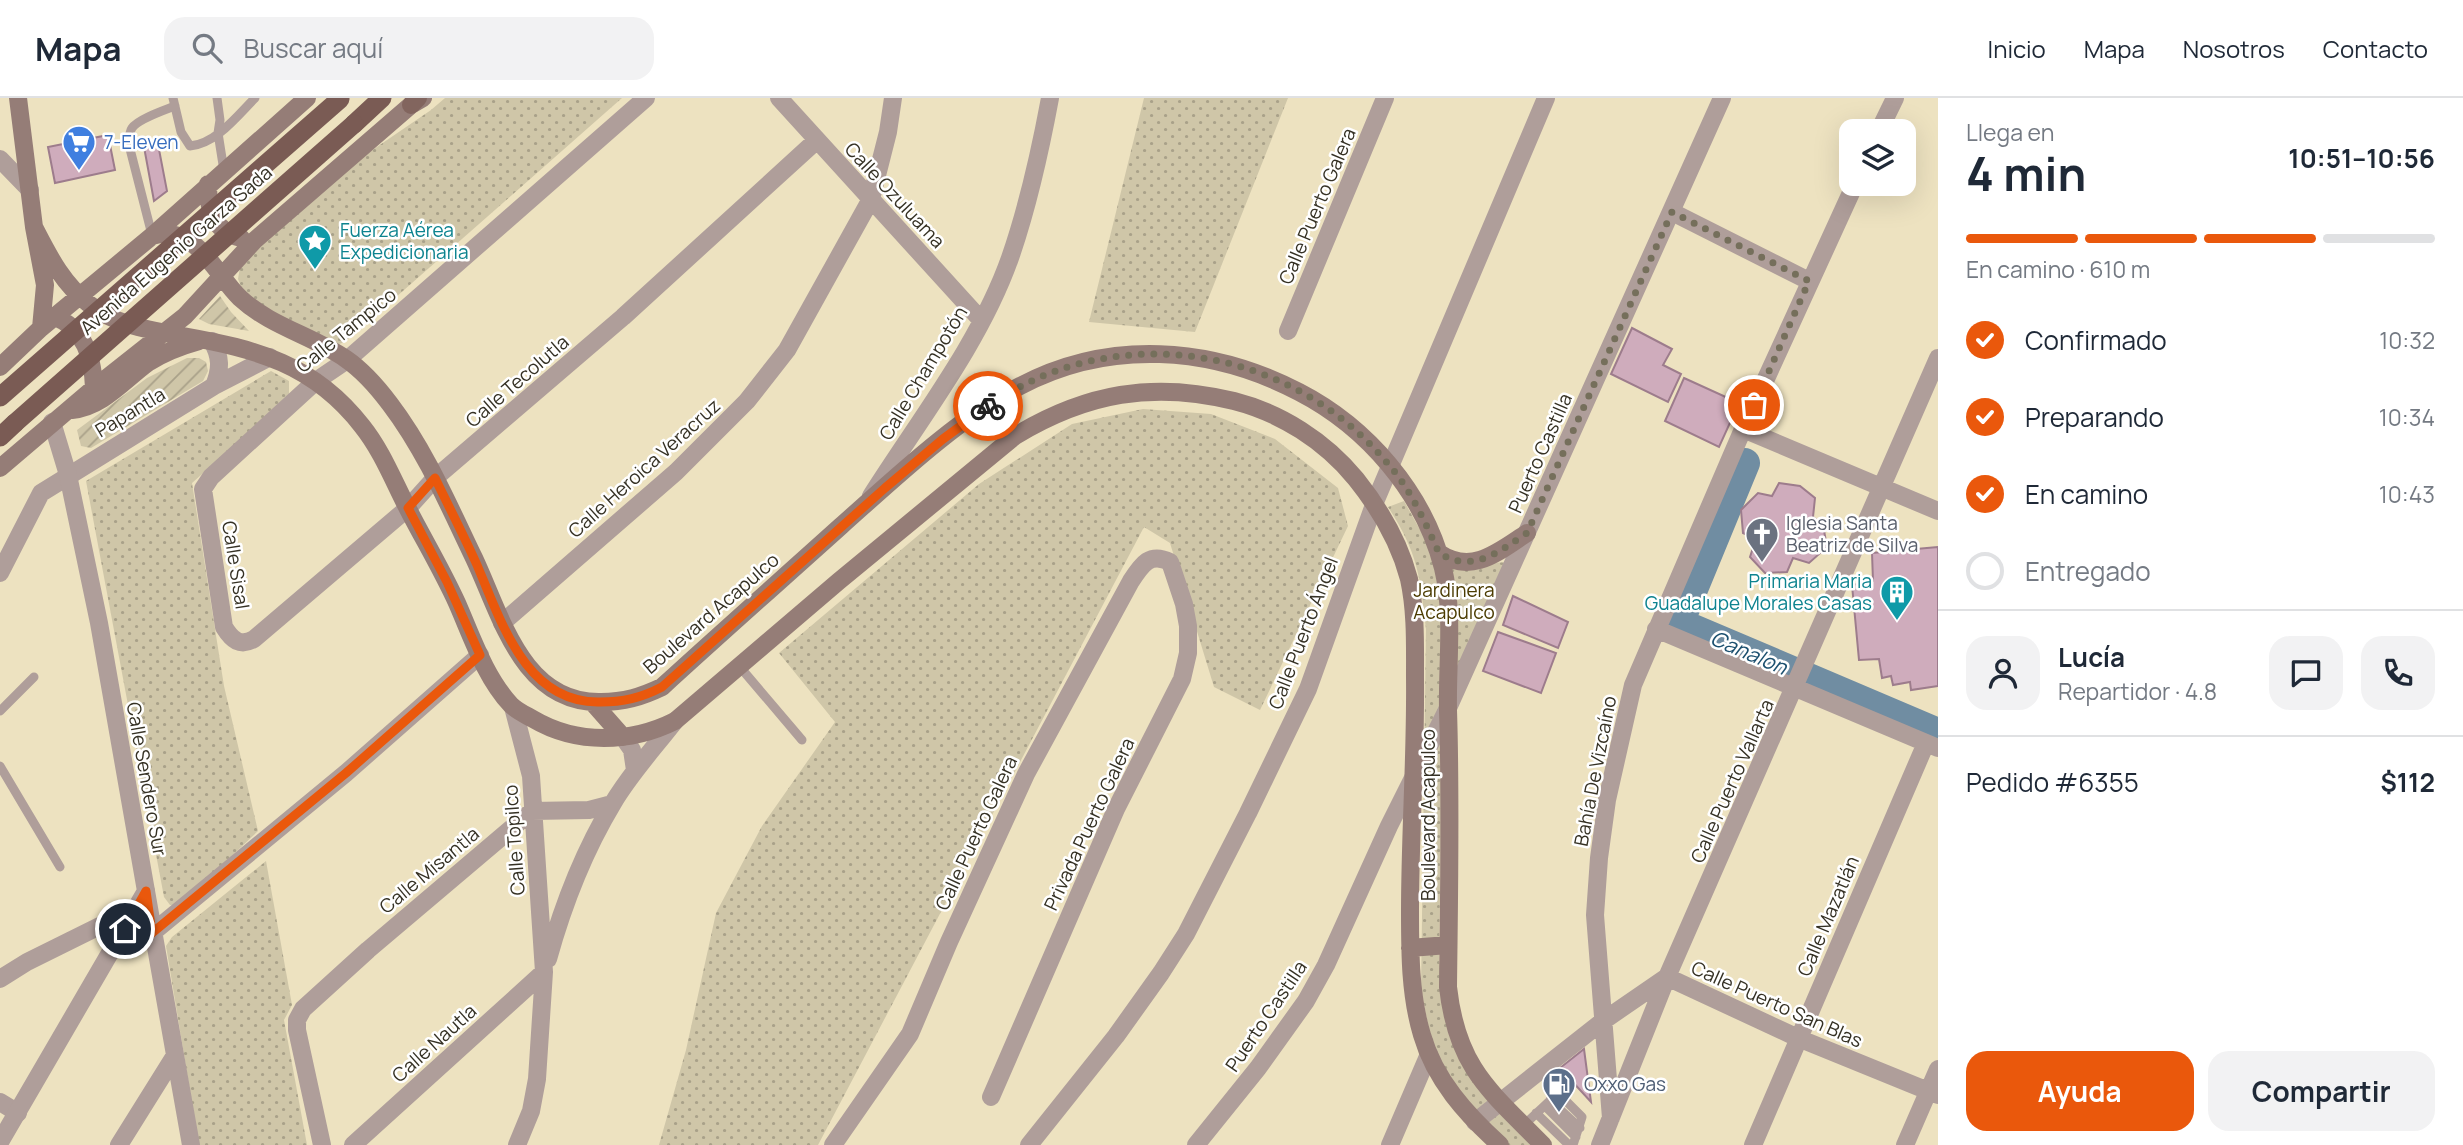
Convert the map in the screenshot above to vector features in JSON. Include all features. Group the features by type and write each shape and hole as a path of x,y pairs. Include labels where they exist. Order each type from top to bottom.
{"highway":[{"name":"Avenida Eugenio Garza Sada","path":"0,397 341,98"},
{"name":"Avenida Eugenio Garza Sada","path":"0,437 382,98"}],"main road":[{"path":"18,98 48,322"},
{"path":"0,367 48,322 152,236 307,98"},
{"path":"0,468 93,388 199,304 255,240 417,100"},
{"path":"208,184 209,208 216,222 235,236 255,240"},
{"path":"34,227 50,260 80,296 100,312 130,325 246,348 288,364 316,381 356,419 375,442 447,582 489,673 513,707 538,722 570,734 623,737 655,731 675,721 740,667"},
{"path":"152,236 163,232 178,234 191,241 222,275"},
{"name":"Boulevard Acapulco","path":"222,275 251,308 347,360 390,404 435,478 517,653 549,687 563,696 593,703 626,701 645,696 662,687 866,504 943,439 1018,387 1068,365 1124,355 1170,353 1252,370 1315,400 1360,434 1391,466 1414,503 1439,553 1449,615 1448,708 1451,757 1448,987 1454,1022 1475,1070 1499,1102 1530,1119 1543,1145"},
{"path":"102,278 130,325"},
{"path":"48,322 71,326 84,341 92,363 93,388"},
{"path":"68,411 85,409 97,402 162,354 208,340"},
{"name":"Boulevard Acapulco","path":"740,667 839,581 1015,436 1072,407 1117,395 1158,390 1182,391 1251,405 1294,426 1346,467 1375,502 1390,528 1400,554 1412,597 1415,636 1416,732 1410,948 1414,999 1429,1054 1450,1091 1475,1122 1500,1145"},
{"path":"1439,553 1459,562 1476,561 1501,550 1527,533"},
{"path":"593,703 623,737"},
{"path":"1410,948 1448,945"}],"street":[{"name":"Calle Tampico","path":"203,489 224,464 316,381 347,360 646,98"},
{"name":"Calle Ozuluama","path":"779,98 981,320"},
{"name":"Calle Heroica Veracruz","path":"502,623 676,472 747,401 787,350 871,199 888,132 893,98"},
{"name":"Calle Champotón","path":"866,504 953,373 1009,259 1035,169 1050,98"},
{"name":"Calle Puerto Galera","path":"1288,331 1385,98"},
{"name":"Calle Puerto Ángel","path":"1029,1145 1116,1035 1186,934 1308,690 1375,502 1546,98"},
{"name":"Puerto Castilla","path":"1196,1145 1258,1069 1306,1001 1326,965 1389,827 1448,708 1722,98"},
{"path":"1885,119 1895,98"},
{"name":"Calle Tecolutla","path":"239,643 254,639 408,508 435,478 623,317 817,140"},
{"path":"0,159 30,190"},
{"name":"Bahía De Vizcaíno","path":"1611,1118 1595,915 1600,846 1618,743 1633,685 1656,629 1809,281 1849,196"},
{"path":"1672,212 1809,281"},
{"path":"208,340 218,351 220,365 214,386"},
{"name":"Papantla","path":"0,573 41,493 214,386 270,357"},
{"name":"Calle Puerto Vallarta","path":"1600,1145 1667,977 1938,358"},
{"name":"Calle Sendero Sur","path":"52,422 68,475 99,623 142,899 152,933 191,1145"},
{"path":"1743,429 1938,511"},
{"name":"Calle Sisal","path":"203,489 224,627 239,643"},
{"name":"Calle Puerto Galera","path":"833,1145 911,1034 949,942 1026,774 1131,581 1141,566 1151,559 1160,557 1170,562"},
{"name":"Privada Puerto Galera","path":"991,1097 1116,809 1182,679 1188,653 1188,626 1184,604 1170,562"},
{"path":"1656,629 1801,676 1932,746"},
{"path":"152,933 346,773 480,655"},
{"name":"Calle Topilco","path":"513,707 531,776 544,972 537,1079 531,1111 517,1145"},
{"name":"Calle Topilco","path":"544,972 565,903 612,804 635,770 675,721"},
{"path":"623,737 632,750 635,770"},
{"name":"Calle Mazatlán","path":"1753,1145 1798,1038 1932,746"},
{"path":"532,811 589,810 612,804"},
{"name":"Calle Misantla","path":"321,1145 297,1030 297,1020 303,1009 368,950 532,811"},
{"path":"0,979 142,899"},
{"path":"0,1142 142,899"},
{"name":"Calle Nautla","path":"353,1145 544,972"},
{"name":"Calle Puerto San Blas","path":"1475,1122 1603,1021 1667,977 1798,1038 1933,1093"},
{"path":"1390,1145 1429,1054"},
{"path":"119,1145 174,1057"},
{"path":"1905,1145 1933,1093 1938,1069"},
{"path":"0,1102 18,1113"}],"lane":[{"path":"217,98 220,120 218,133 224,171"},
{"path":"152,236 130,145 132,128 174,102 184,139 190,146 199,145 218,133 255,98"},
{"path":"740,667 802,740"},
{"path":"0,711 34,677"},
{"path":"0,766 60,867"},
{"path":"1556,1096 1562,1096 1583,1120 1575,1139 1530,1119 1556,1096"},
{"path":"1547,1103 1575,1139"}],"green space":[{"path":"445,98 622,98 345,342 336,345 326,343 244,294 238,279 240,267 248,252 327,181"},
{"path":"1144,98 1288,98 1195,332 1089,322"},
{"path":"220,296 249,331 209,324 199,319"},
{"path":"187,358 199,358 206,362 208,371 203,381 91,448 81,446 77,430 147,378"},
{"path":"271,371 289,381 289,397 192,483 224,686 258,831 179,906 170,905 164,897 86,481"},
{"path":"1143,409 1211,414 1275,439 1338,488 1348,526 1260,710 1214,687 1170,543 1144,527 818,1145 659,1145 686,1050 716,913 762,826 835,722 779,653 979,484 1072,424"},
{"name":"Jardinera Acapulco","path":"1404,501 1434,555 1490,563 1508,562 1443,700 1439,960 1446,1020 1532,1145 1506,1145 1474,1111 1445,1071 1426,1016 1421,989 1426,629 1422,594 1412,552 1388,507"},
{"path":"266,861 292,1005 284,1020 307,1145 199,1145 166,946 172,937"}],"building":[{"path":"108,135 115,170 55,183 48,147"},
{"path":"157,139 167,191 154,201 144,147 148,141"},
{"path":"1632,328 1672,349 1663,365 1681,374 1668,402 1611,374"},
{"path":"1684,378 1739,403 1719,447 1665,421"},
{"path":"1779,483 1800,486 1815,498 1813,517 1823,525 1827,547 1809,563 1793,558 1787,572 1765,573 1750,557 1756,539 1743,533 1741,510 1758,493 1772,496"},
{"name":"Primaria Maria Guadalupe Morales Casas","path":"1938,547 1938,686 1911,690 1910,682 1893,685 1891,676 1882,678 1879,659 1859,660 1852,585 1873,581 1872,553"},
{"path":"1513,596 1568,622 1558,648 1503,625"},
{"path":"1498,632 1556,653 1541,693 1483,671"},
{"path":"1584,1049 1591,1102 1560,1068"}],"waterway":[{"name":"Canalon","path":"1745,463 1679,623 1938,733"}],"way so far":[{"path":"988,406 1018,387 1068,365 1124,355 1170,353 1224,362 1252,370 1315,400 1360,434 1399,478 1439,553 1454,561 1476,561 1501,550 1527,533 1672,212 1809,281 1754,405"}],"place":[{"name":"7-Eleven","path":"79,172"},
{"name":"Fuerza Aérea Expedicionaria","path":"315,271"},
{"name":"Iglesia Santa Beatriz de Silva","path":"1762,564"},
{"name":"Primaria Maria Guadalupe Morales Casas","path":"1897,622"},
{"name":"Oxxo Gas","path":"1559,1114"}],"route":[{"path":"125,929 146,891 152,933 346,773 480,655 447,582 408,508 435,478 502,623 517,653 528,667 563,696 593,703 626,701 645,696 662,687 885,488 943,439 988,406"}]}
